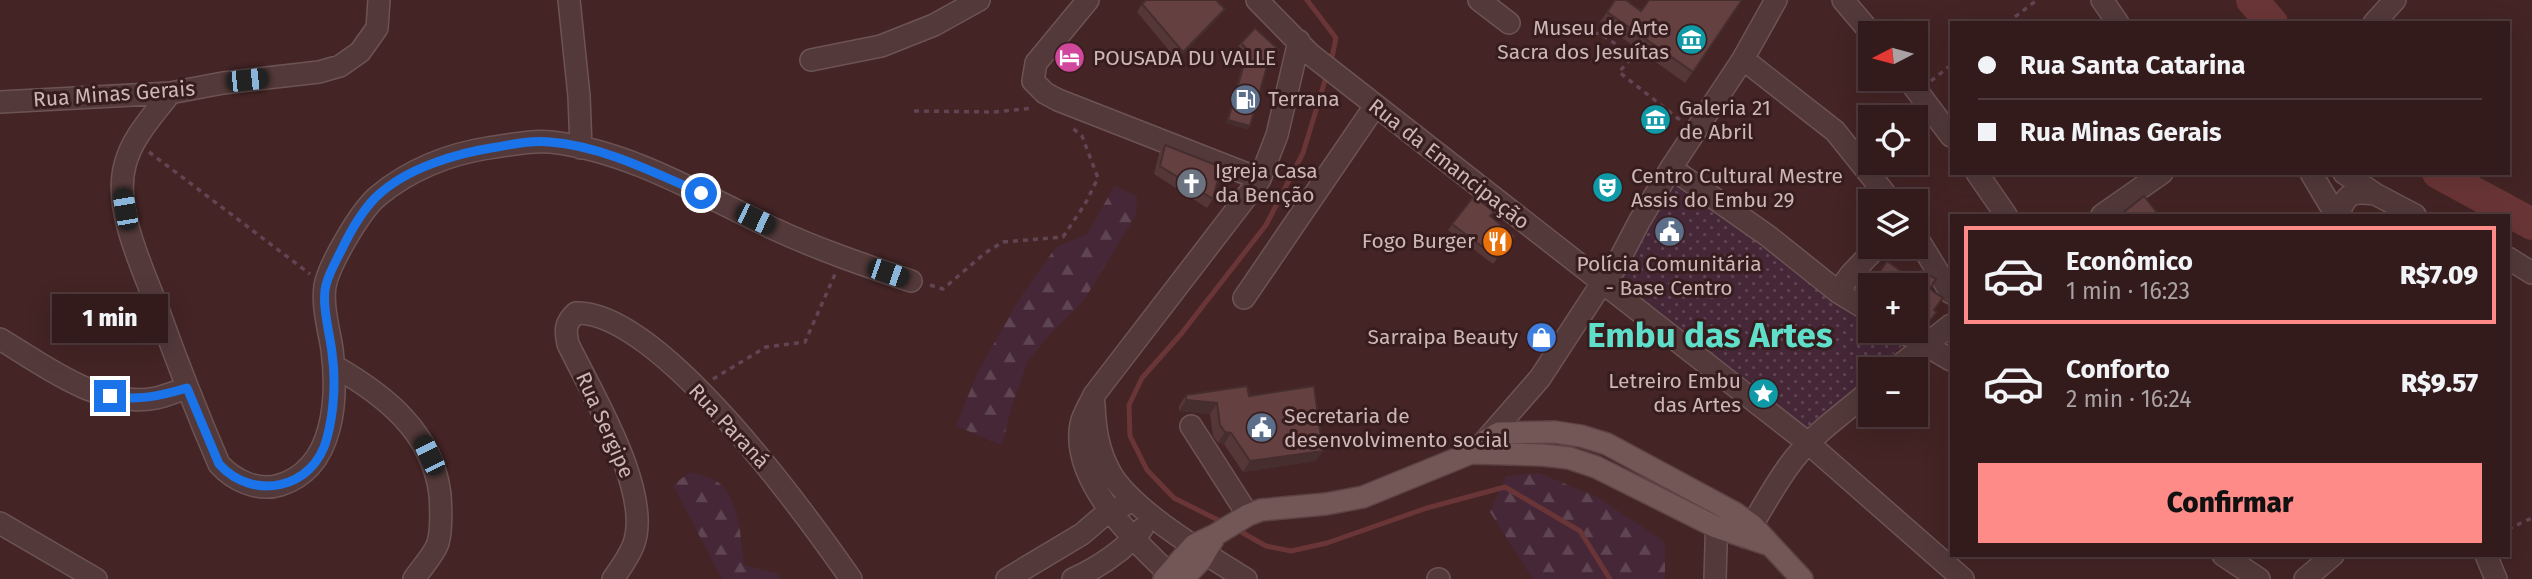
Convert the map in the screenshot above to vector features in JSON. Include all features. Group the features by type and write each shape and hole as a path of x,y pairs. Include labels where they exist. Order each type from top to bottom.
{"main road":[{"path":"1172,577 1208,542 1242,517 1261,510 1326,504 1363,497 1478,446 1499,433 1555,432 1607,444 1717,503 1802,579"},
{"path":"1478,446 1569,458 1748,528"}],"street":[{"name":"Rua Minas Gerais","path":"0,102 170,93 223,83 318,72 340,66 360,52 377,28 379,0"},
{"path":"569,0 579,96 581,148"},
{"path":"811,60 881,46 934,25 979,0"},
{"path":"1088,0 1036,63 1033,81 1045,93 1058,100 1260,179"},
{"name":"Rua da Emancipação","path":"1257,0 1304,48 1335,74 1808,443 1963,579"},
{"path":"1479,0 1509,23"},
{"path":"1478,446 1539,377 1602,283 1614,270 1671,168 1743,59 1776,0"},
{"path":"1843,0 1861,21"},
{"path":"2102,0 2117,21"},
{"path":"2376,21 2395,0"},
{"path":"1172,577 1110,510 1092,482 1082,455 1081,423 1094,395 1260,179 1277,135 1304,48"},
{"path":"1743,59 1835,131 1881,189"},
{"path":"1917,91 1950,135"},
{"path":"170,93 134,141 124,167 122,195 128,224 187,388 219,464 228,474 242,482 265,487 296,479 312,467 327,440 333,406 334,366 325,286 352,228 376,197 417,170 468,151 530,142 550,142 610,156 675,181 774,229 842,258 911,281"},
{"path":"1244,298 1375,106"},
{"path":"1671,168 1768,236 1838,292 1858,304"},
{"path":"1978,175 2005,214"},
{"path":"2103,214 2159,175"},
{"path":"2312,175 2336,214"},
{"path":"2347,175 2375,194 2413,214"},
{"path":"2337,214 2350,194 2375,194"},
{"path":"1928,256 1950,291"},
{"path":"1838,292 1865,259"},
{"path":"2510,259 2532,273"},
{"name":"Rua Paraná","path":"576,313 590,312 630,330 650,345 696,389 782,483 852,579"},
{"name":"Rua Sergipe","path":"576,313 568,320 565,331 568,344 619,449 633,485 638,513 634,545 613,579"},
{"path":"1910,357 1950,326"},
{"path":"0,339 96,393 125,399 154,398 187,388"},
{"path":"1921,343 1950,359"},
{"path":"334,366 387,401 421,438 437,472 441,508 438,543 414,579"},
{"path":"1094,395 1094,429 1111,475 1145,509 1208,542 1245,579"},
{"path":"1715,579 1781,476 1808,443 1858,401"},
{"path":"1191,426 1242,517"},
{"path":"1007,579 1082,534 1110,510 1145,509"},
{"path":"1073,579 1110,557 1134,538 1145,509"},
{"path":"0,523 96,579"},
{"path":"2226,557 2262,579"},
{"path":"2250,557 2262,579"},
{"path":"2305,579 2331,557"},
{"path":"2488,557 2496,579"}],"path":[{"path":"2010,21 2037,0"},
{"path":"1564,28 1601,34 1633,56 1619,72 1695,132"},
{"path":"1928,77 1950,66"},
{"path":"914,111 994,112 1046,107"},
{"path":"911,281 943,289 985,253 1003,242 1063,237 1098,178 1082,136 1064,122"},
{"path":"134,141 325,286"},
{"path":"696,389 766,347 805,342 842,258"},
{"path":"2510,528 2532,517"}],"green space":[{"path":"1675,177 1858,313 1858,343 1898,343 1902,346 1890,357 1858,357 1858,385 1807,429 1613,284"},
{"path":"1115,185 1137,197 1136,215 1084,300 1028,360 1002,445 956,426 977,374 1016,304 1056,247 1087,234"},
{"path":"690,472 718,482 730,497 739,525 744,565 779,574 780,579 722,579 673,485"},
{"path":"1539,473 1597,497 1665,542 1665,579 1533,579 1490,512 1506,476"}],"building":[{"path":"1146,0 1216,0 1225,9 1183,52 1142,4"},
{"name":"Museu de Arte Sacra dos Jesuítas","path":"1615,0 1626,0 1641,11 1649,0 1742,0 1693,72 1607,12"},
{"path":"1255,28 1279,50 1268,63 1250,126 1228,120 1248,50 1241,43"},
{"name":"Igreja Casa da Benção","path":"1165,145 1226,169 1217,183 1213,199 1160,166"},
{"path":"1474,196 1494,212 1490,216 1515,236 1497,258 1452,224"},
{"path":"2144,196 2158,214 2121,214"},
{"path":"1887,261 1904,273 1879,273"},
{"path":"1928,274 1936,279 1930,289 1943,298 1929,322"},
{"name":"Secretaria de desenvolvimento social","path":"1247,386 1249,396 1314,386 1323,451 1250,461 1231,433 1225,432 1220,425 1217,403 1186,400 1186,395"}],"waterway":[{"path":"1307,0 1336,38 1331,62"},
{"path":"2252,0 2270,21"},
{"path":"1224,523 1174,498 1147,470 1130,436 1129,405 1142,378 1181,334 1266,225 1303,153 1327,74"},
{"path":"2442,175 2532,224"},
{"path":"1236,529 1266,546 1291,551 1327,543 1427,508 1505,487 1580,531 1610,579"}],"place":[{"name":"Museu de Arte Sacra dos Jesuítas","path":"1692,40"},
{"name":"POUSADA DU VALLE","path":"1070,58"},
{"name":"Terrana","path":"1245,99"},
{"name":"Galeria 21 de Abril","path":"1656,120"},
{"name":"Igreja Casa da Benção","path":"1192,183"},
{"name":"Centro Cultural Mestre Assis do Embu 29","path":"1608,188"},
{"name":"Polícia Comunitária - Base Centro","path":"1669,232"},
{"name":"Fogo Burger","path":"1498,241"},
{"name":"Sarraipa Beauty","path":"1541,337"},
{"name":"Letreiro Embu das Artes","path":"1764,393"},
{"name":"Secretaria de desenvolvimento social","path":"1261,428"}],"district":[{"name":"Embu das Artes","path":"1710,335"}],"route":[{"path":"110,396 125,399 154,398 187,388 219,464 228,474 242,482 265,487 277,486 296,479 312,467 327,440 333,406 334,366 325,286 352,228 376,197 417,170 468,151 530,142 550,142 598,152 701,193"}]}
